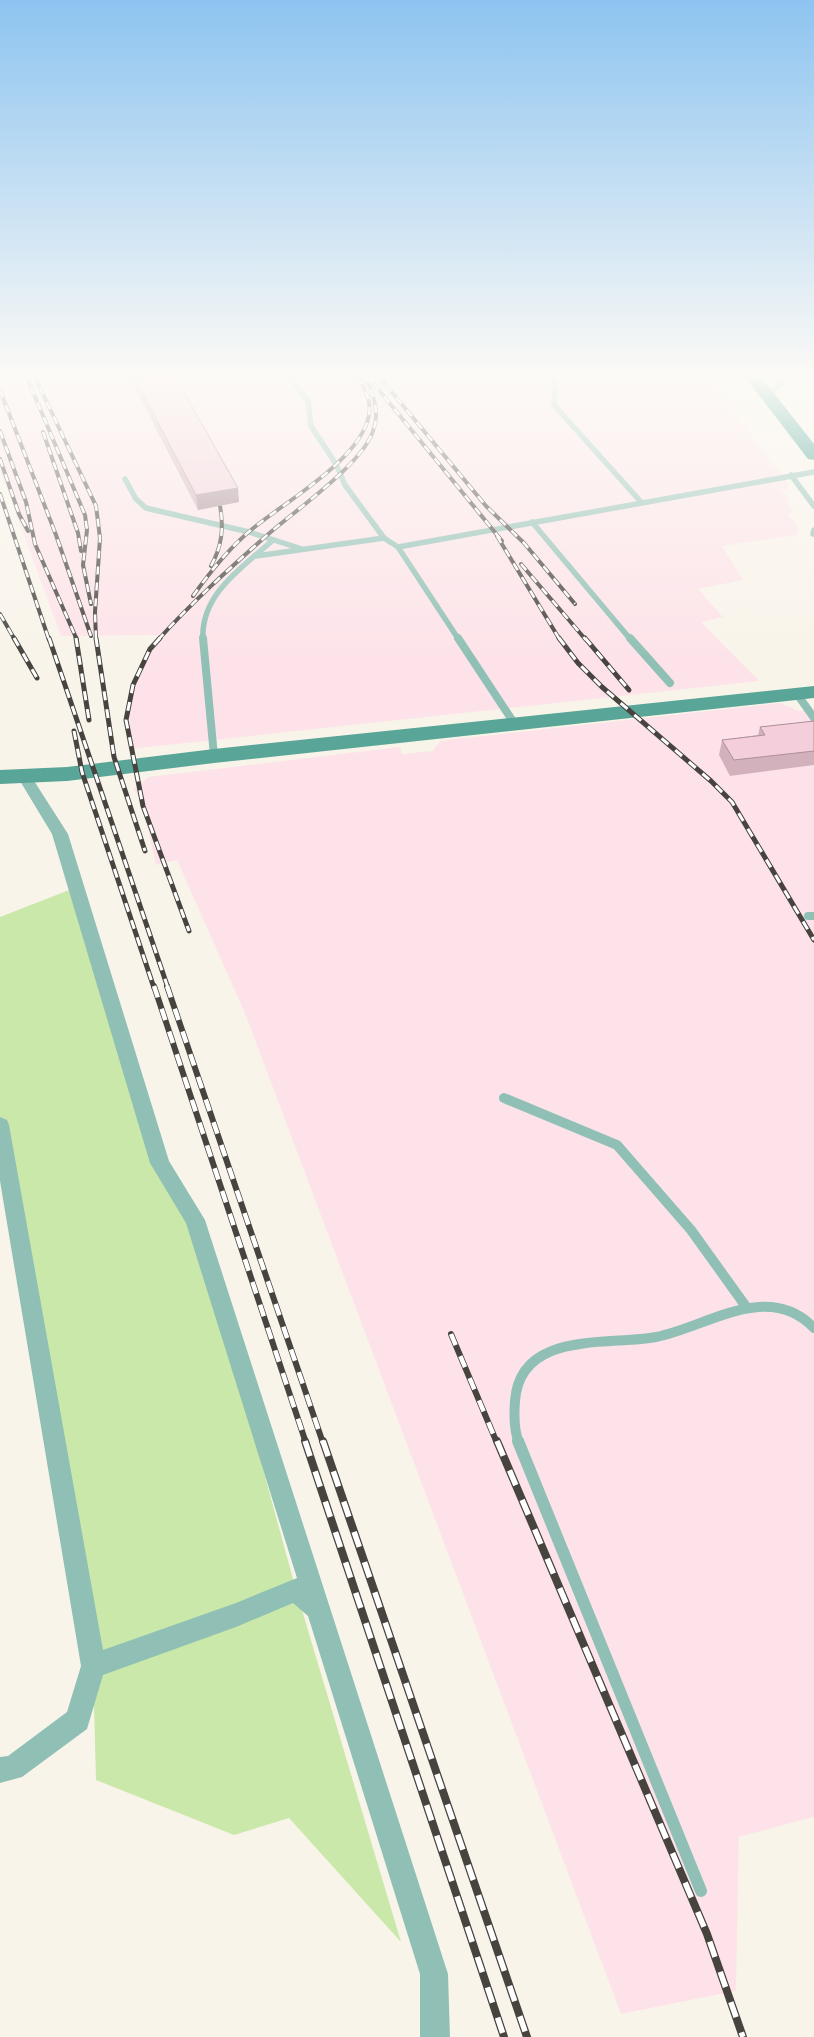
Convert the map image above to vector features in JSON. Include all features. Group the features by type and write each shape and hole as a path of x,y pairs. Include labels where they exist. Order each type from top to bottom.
{"street":[{"path":"0,777 67,774 214,756 806,693"},
{"path":"24,776 60,834 160,1163 195,1220 434,1974 435,2037"},
{"path":"0,1125 93,1666 78,1720 12,1768 0,1770"},
{"path":"93,1666 236,1615 296,1590 319,1610"}],"lane":[{"path":"338,468 345,484 371,522 384,538 398,547 514,724"},
{"path":"611,468 641,502"},
{"path":"398,547 814,472"},
{"path":"791,475 814,506"},
{"path":"125,479 132,496 146,508 241,530 302,549"},
{"path":"532,522 591,594 670,683"},
{"path":"255,556 384,538"},
{"path":"214,756 203,636 205,614 212,599 229,580 273,540"},
{"path":"806,693 814,718"},
{"path":"504,1098 617,1145 691,1230 747,1308"},
{"path":"701,1891 517,1438 513,1400 524,1370 548,1352 575,1343 637,1339 671,1333 704,1319 747,1308 786,1310 807,1319 814,1328"}],"shaded area":[{"path":"0,468 776,468 789,485 787,489 780,489 790,500 785,501 793,512 787,514 799,528 796,535 722,546 743,580 698,589 723,617 701,622 759,681 130,749 129,698 160,635 61,636"},
{"path":"780,703 799,711 814,709 814,1817 739,1837 736,1991 621,2014 246,1016 177,860 156,865 143,806 134,789 148,777 400,747 402,754 433,751 440,741"}],"green space":[{"path":"77,887 160,1163 195,1220 296,1590 401,1942 289,1818 234,1835 96,1780 93,1666 0,1125 0,917"}],"building":[{"path":"182,468 227,468 238,488 196,495"},
{"path":"814,721 814,751 734,760 722,740 765,735 760,727"}],"railway":[{"path":"3,468 19,514 28,531"},
{"path":"14,468 26,502 35,544 77,640"},
{"path":"30,468 56,535 91,636"},
{"path":"55,468 78,533 81,551"},
{"path":"65,468 85,515 87,530 83,565 91,604"},
{"path":"78,468 96,506 100,538 95,612 96,640"},
{"path":"193,596 220,561 243,537 332,468"},
{"path":"158,640 238,561 347,468"},
{"path":"443,468 502,541"},
{"path":"455,468 486,506 524,543 575,604"},
{"path":"0,494 49,640"},
{"path":"211,566 218,551 221,537 220,506"},
{"path":"497,536 560,640"},
{"path":"521,564 586,640"},
{"path":"0,614 15,640"},
{"path":"14,638 37,678"},
{"path":"49,638 168,988"},
{"path":"76,638 89,720"},
{"path":"96,638 114,757 145,851"},
{"path":"160,638 150,649 133,685 126,720 143,806 189,931"},
{"path":"559,638 578,663 602,687 711,781 732,802 814,940"},
{"path":"585,638 629,690"},
{"path":"74,731 82,772 154,988"},
{"path":"154,986 306,1443"},
{"path":"167,986 323,1443"},
{"path":"451,1334 497,1443"},
{"path":"305,1441 504,2037"},
{"path":"323,1441 527,2037"},
{"path":"497,1441 707,1934 743,2037"}]}
